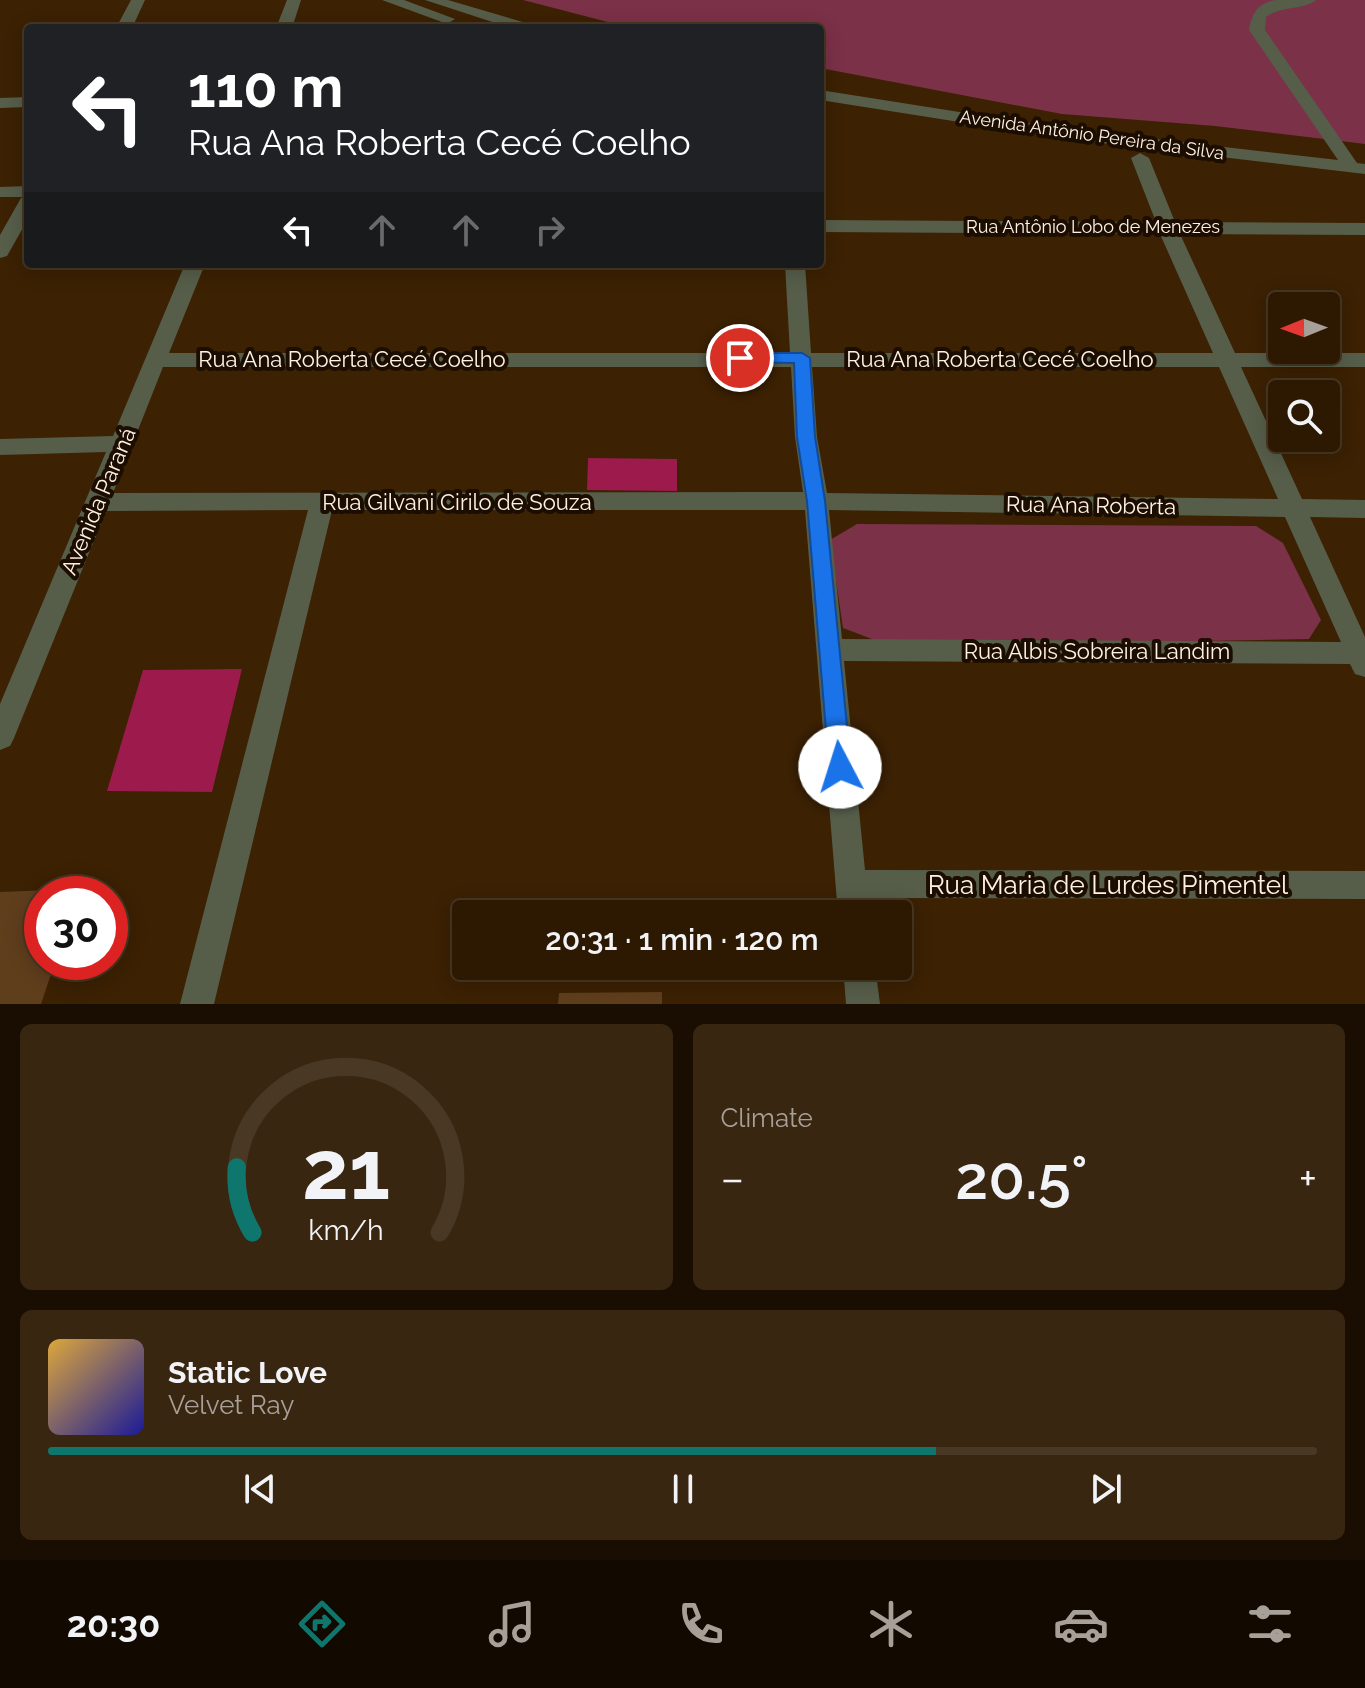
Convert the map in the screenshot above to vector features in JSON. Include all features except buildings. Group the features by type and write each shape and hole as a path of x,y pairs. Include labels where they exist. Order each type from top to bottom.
{"street":[{"path":"126,24 138,0"},
{"path":"285,24 294,0"},
{"path":"389,0 464,24"},
{"path":"432,0 514,24"},
{"path":"1309,0 1272,5 1259,15 1257,30 1358,168"},
{"name":"Avenida Antônio Pereira da Silva","path":"824,96 1140,158 1358,168"},
{"path":"0,103 24,102"},
{"name":"Avenida Antônio Pereira da Silva","path":"824,111 1260,164 1365,184"},
{"path":"1140,158 1167,227 1363,657"},
{"path":"0,192 24,191"},
{"path":"0,252 24,209"},
{"name":"Rua Antônio Lobo de Menezes","path":"824,226 1365,229"},
{"name":"Avenida Paraná","path":"0,738 193,268"},
{"path":"795,268 806,437 816,501 852,899"},
{"name":"Rua Ana Roberta Cecé Coelho","path":"156,360 1365,360"},
{"path":"0,447 123,444"},
{"name":"Rua Gilvani Cirilo de Souza","path":"97,502 816,501"},
{"name":"Rua Ana Roberta","path":"816,501 1365,509"},
{"path":"197,1004 322,502"},
{"name":"Rua Albis Sobreira Landim","path":"828,650 1363,657"},
{"name":"Rua Maria de Lurdes Pimentel","path":"852,899 1365,885"},
{"path":"860,980 863,1004"}],"shaded area":[{"path":"523,0 1365,0 1365,144 1215,126 1062,114 824,69 824,24 616,24"},
{"path":"588,458 677,459 677,491 587,490"},
{"path":"857,524 1256,526 1283,543 1321,620 1309,639 893,647 843,628 830,540"},
{"path":"242,669 212,792 107,791 143,670"}],"route":[{"path":"740,358 802,358 806,437 816,501 840,767"}]}
